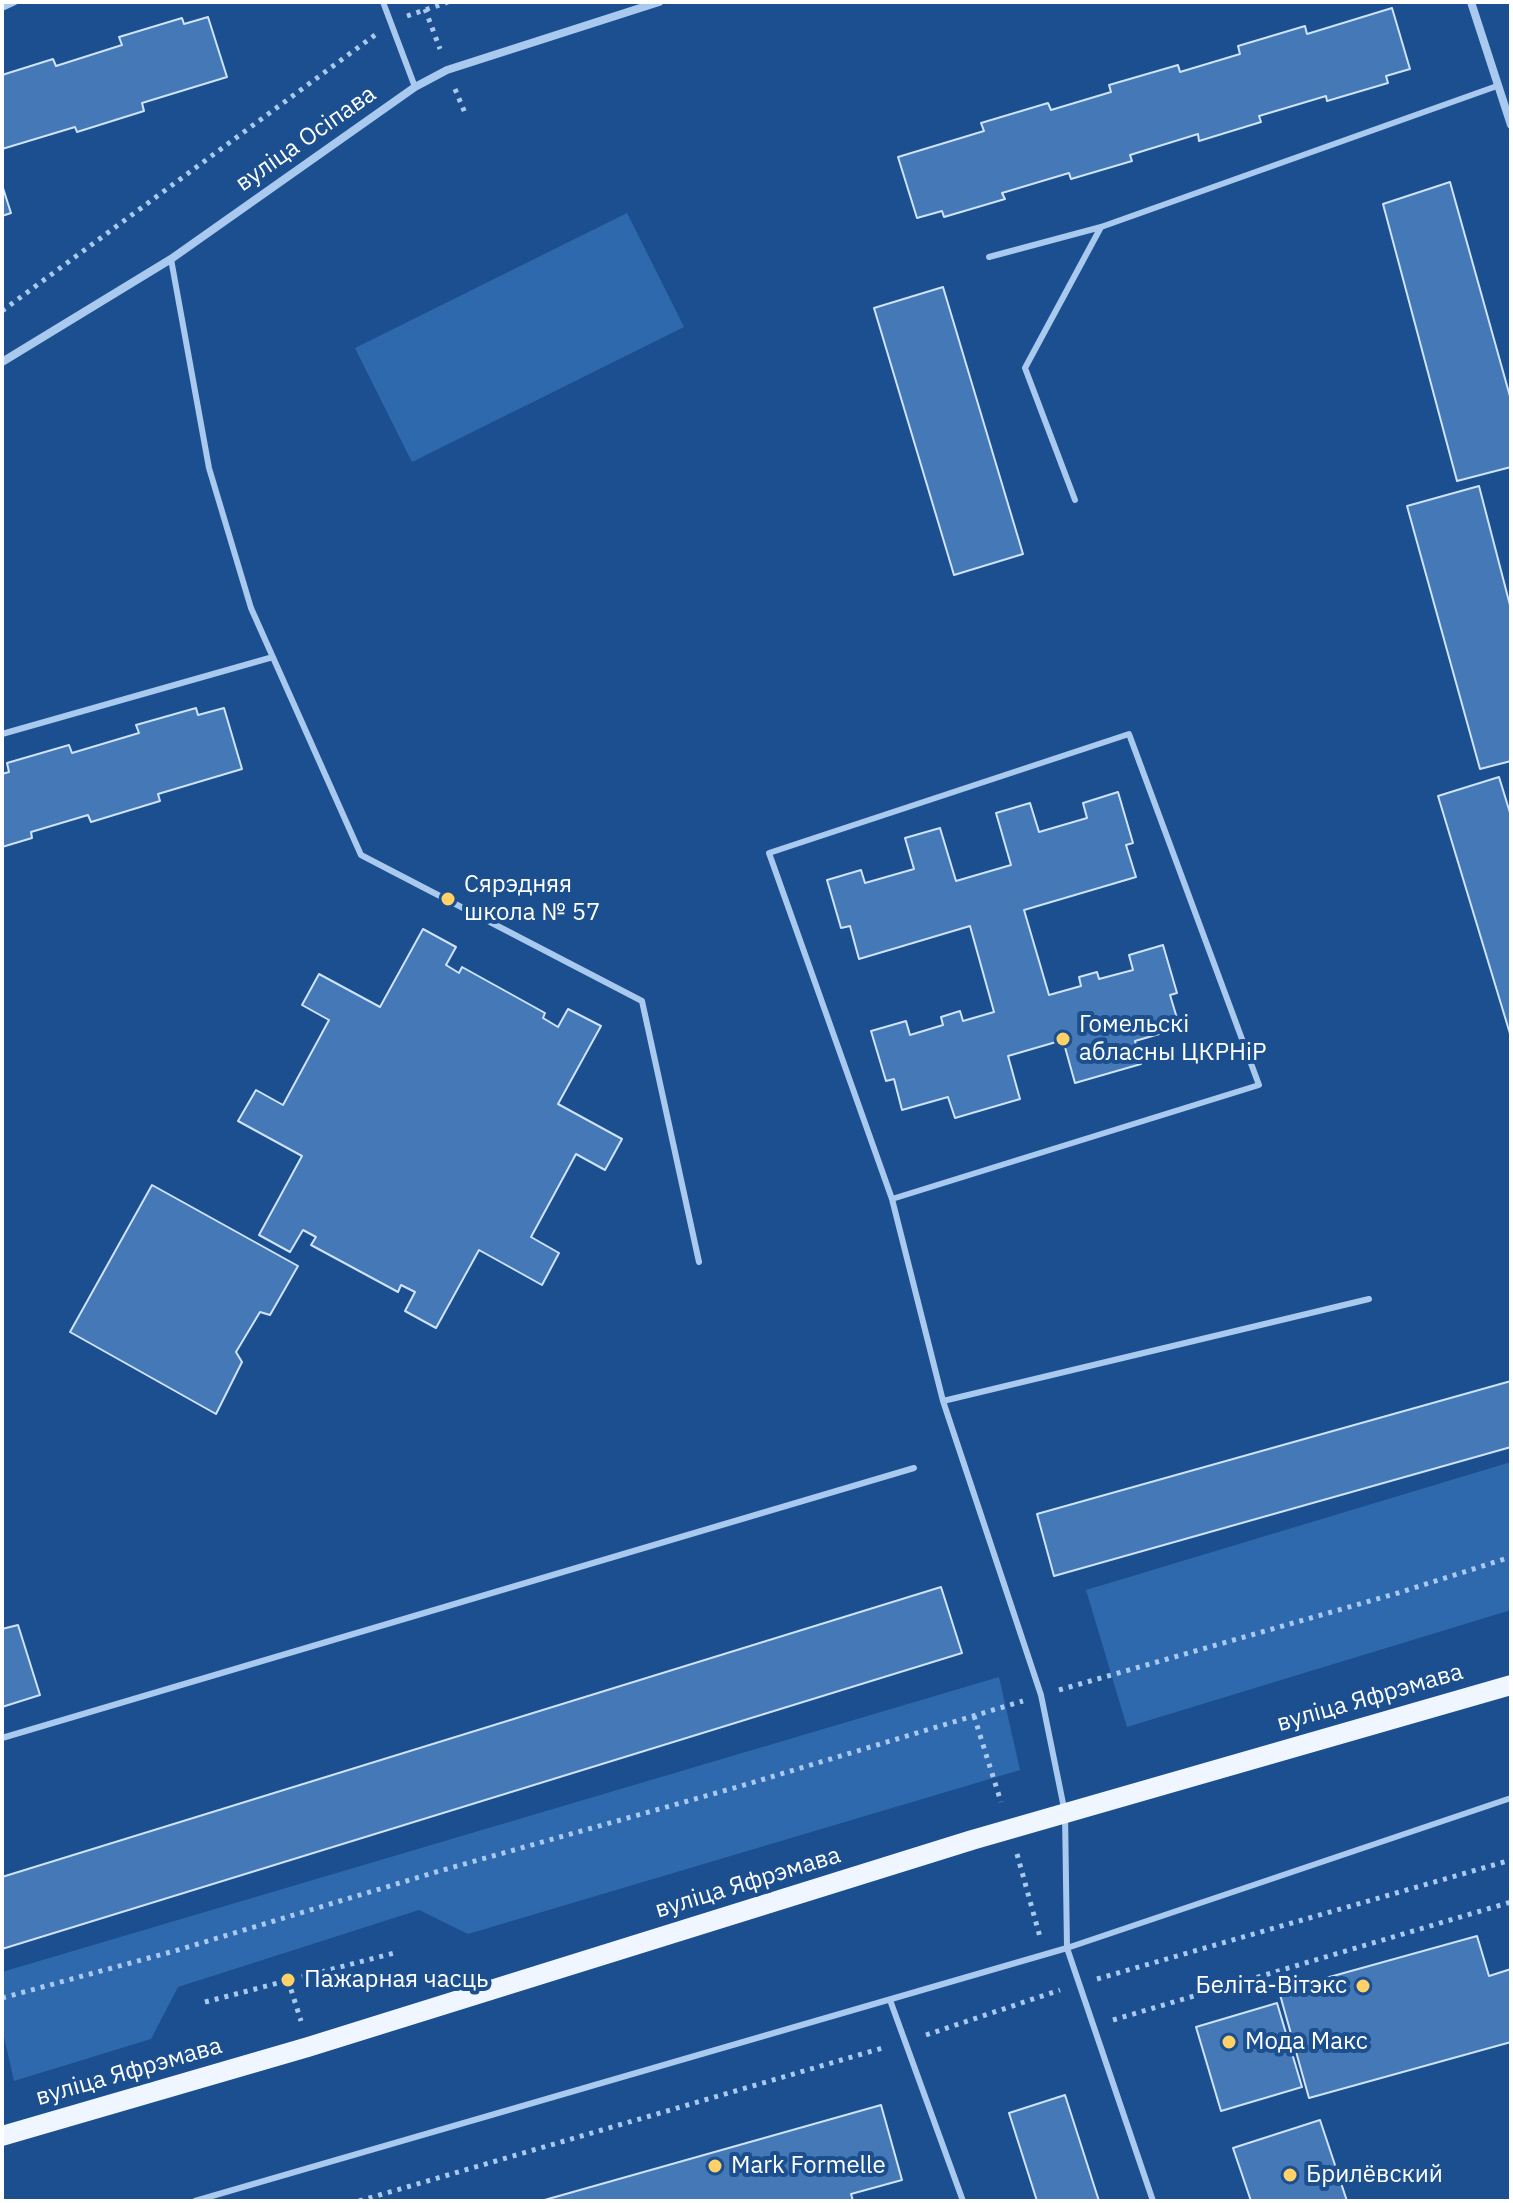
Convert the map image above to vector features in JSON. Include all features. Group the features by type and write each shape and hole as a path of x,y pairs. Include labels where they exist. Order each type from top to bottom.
{"main road":[{"name":"вуліца Яфрэмава","path":"2,2136 308,2047 1065,1813 1511,1685"}],"street":[{"name":"вуліца Осіпава","path":"2,362 171,259 415,87 447,70 659,2"},
{"path":"1471,2 1511,125"}],"lane":[{"path":"2,8 15,2"},
{"path":"383,2 415,87"},
{"path":"989,257 1101,227 1497,86"},
{"path":"1075,500 1025,368 1101,227"},
{"path":"171,259 209,468 251,608 361,855 642,1001 699,1262"},
{"path":"2,734 273,657"},
{"path":"892,1199 1259,1085 1129,734 769,853 892,1199 943,1401 1041,1695 1065,1813 1067,1948 1153,2201"},
{"path":"943,1401 1369,1299"},
{"path":"2,1738 914,1468"},
{"path":"195,2201 1067,1948 1511,1798"},
{"path":"890,2000 963,2201"}],"path":[{"path":"2,311 392,22 448,2"},
{"path":"2,1998 741,1786 1511,1557"},
{"path":"359,2201 906,2041 1079,1984 1511,1860"},
{"path":"1093,2026 1511,1902"},
{"path":"205,2002 398,1952"},
{"path":"288,1980 308,2047"}],"shaded area":[{"path":"627,213 684,327 412,462 355,348"},
{"path":"1511,1462 1511,1610 1127,1727 1086,1590"},
{"path":"999,1677 1020,1770 468,1934 419,1910 178,1987 151,2039 14,2081 2,2028 2,1972"}],"building":[{"path":"1392,8 1410,69 1386,76 1388,83 1327,101 1326,96 1259,116 1261,122 1199,141 1198,134 1130,155 1132,161 1071,179 1069,173 1002,193 1005,199 944,217 942,211 917,218 898,157 984,131 981,123 1048,103 1051,110 1111,92 1109,85 1178,65 1180,72 1240,54 1238,46 1305,26 1307,34"},
{"path":"208,17 227,77 142,103 144,111 77,132 75,127 2,149 2,75 53,59 56,66 122,45 119,37 182,18 184,24"},
{"path":"1450,182 1511,400 1511,467 1457,481 1383,204"},
{"path":"2,185 11,213 2,216"},
{"path":"943,287 1023,554 954,575 874,308"},
{"path":"1479,486 1511,609 1511,761 1480,769 1407,506"},
{"path":"196,708 198,715 224,708 242,769 158,794 160,801 91,822 88,815 31,832 32,838 2,847 2,774 9,772 7,763 69,745 72,753 139,733 136,725"},
{"path":"1499,777 1511,816 1511,1037 1438,796"},
{"path":"1118,792 1133,843 1126,845 1136,877 1024,910 1049,995 1081,986 1079,977 1097,972 1099,979 1133,970 1129,955 1163,945 1177,993 1170,995 1180,1028 1135,1041 1141,1064 1075,1083 1063,1040 1008,1056 1020,1099 955,1118 948,1097 902,1110 894,1079 886,1081 871,1031 906,1021 910,1035 943,1025 941,1017 960,1011 963,1021 994,1012 970,926 859,959 850,926 841,928 827,880 861,870 865,883 914,869 905,838 940,828 956,881 1011,865 996,813 1030,803 1039,832 1087,818 1083,803"},
{"path":"423,929 456,947 446,965 459,973 462,967 545,1013 543,1018 558,1027 568,1009 601,1026 558,1104 622,1139 605,1170 576,1154 531,1237 559,1253 542,1285 479,1250 436,1328 405,1311 415,1292 401,1285 398,1292 311,1245 316,1237 303,1230 290,1252 259,1235 302,1156 238,1121 256,1090 283,1105 329,1020 302,1005 319,974 380,1007"},
{"path":"152,1185 298,1266 270,1315 260,1312 236,1352 242,1362 216,1414 70,1332"},
{"path":"1511,1381 1511,1447 1054,1576 1037,1514"},
{"path":"941,1587 962,1653 2,1949 2,1877"},
{"path":"18,1625 40,1695 2,1707 2,1629"},
{"path":"1477,1936 1489,1976 1511,1969 1511,2042 1309,2098 1279,1991"},
{"path":"1277,2003 1302,2087 1221,2111 1196,2027"},
{"path":"1065,2095 1099,2201 1037,2201 1009,2113"},
{"path":"881,2105 902,2180 851,2194 853,2201 541,2201"},
{"name":"Брилёвский","path":"1320,2120 1347,2201 1251,2201 1233,2148"}],"place":[{"name":"Сярэдняя школа № 57","path":"448,899"},
{"name":"Гомельскі абласны ЦКРНіР","path":"1063,1039"},
{"name":"Пажарная часць","path":"288,1980"},
{"name":"Беліта-Вітэкс","path":"1363,1986"},
{"name":"Мода Макс","path":"1229,2042"},
{"name":"Mark Formelle","path":"715,2166"},
{"name":"Брилёвский","path":"1290,2175"}]}
